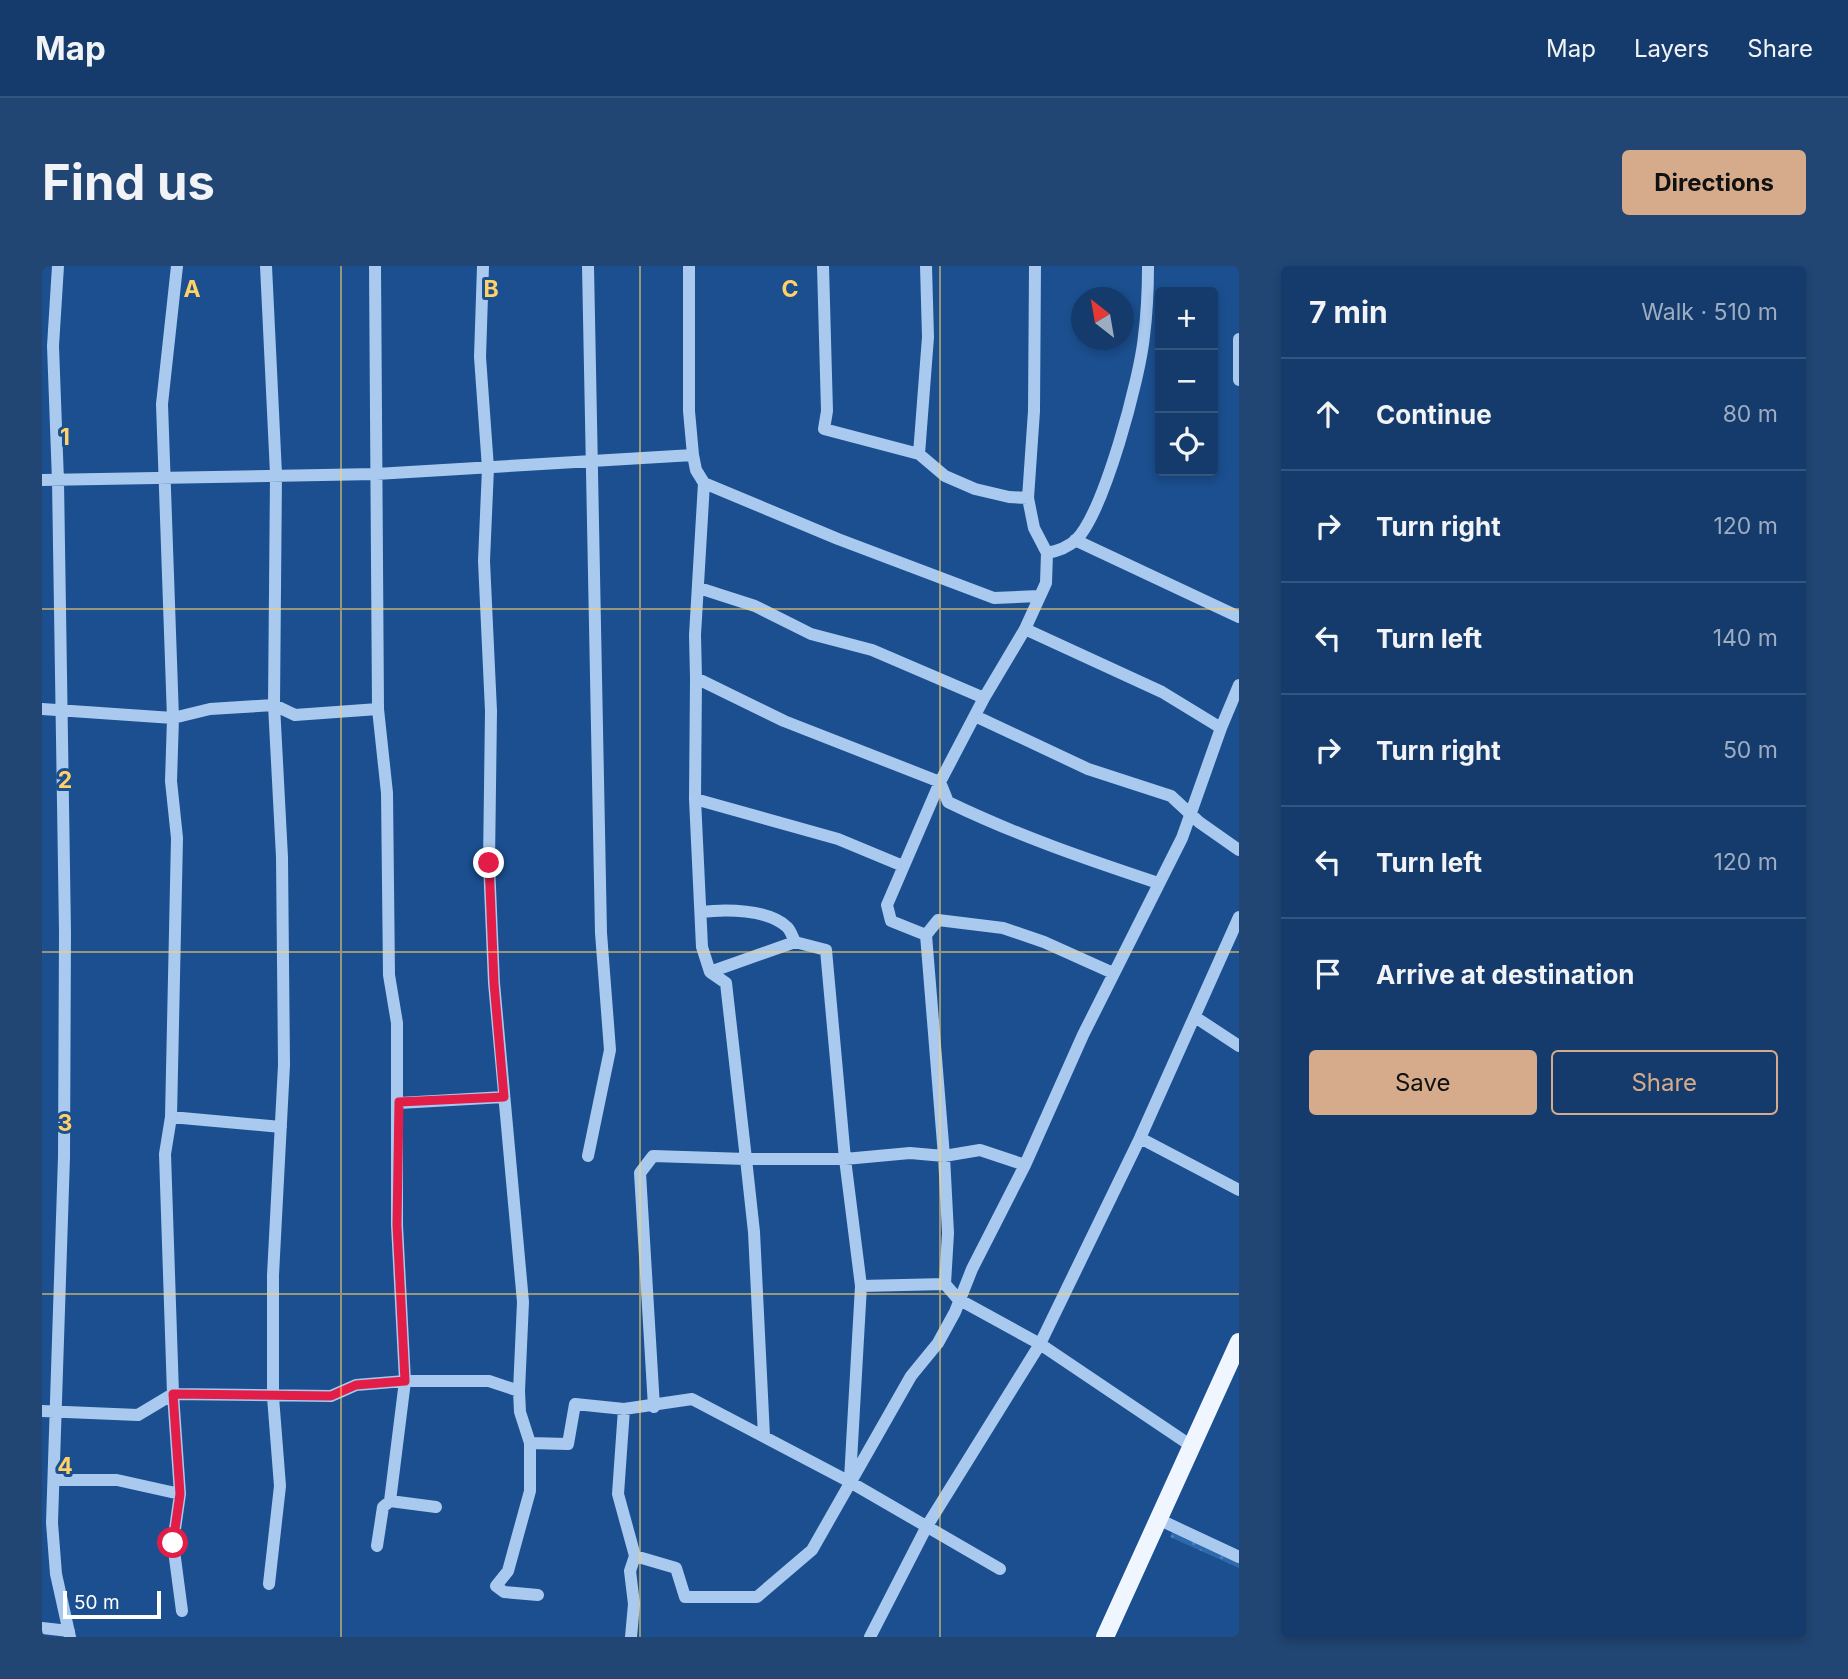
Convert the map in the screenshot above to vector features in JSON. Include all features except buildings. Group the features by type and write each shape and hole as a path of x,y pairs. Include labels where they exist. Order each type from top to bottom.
{"main road":[{"path":"1105,1637 1239,1342"}],"street":[{"path":"42,1628 69,1634 56,1574 52,1523 64,1157 58,481 53,346 58,266"},
{"path":"177,266 163,404 173,718 171,781 177,838 172,1117 165,1154 173,1394 180,1494 173,1543 182,1611"},
{"path":"266,266 276,474 274,705 282,857 284,1065 273,1275 273,1398 280,1486 269,1584"},
{"path":"375,266 378,709 387,793 389,975 397,1023 397,1225 405,1381 404,1406 390,1501 383,1507 377,1546"},
{"path":"483,266 480,357 488,468 484,561 491,711 489,863 494,983 523,1302 520,1412 530,1443 530,1491 508,1571 496,1586 504,1592 538,1595"},
{"path":"588,266 601,933 610,1050 588,1156"},
{"path":"689,266 689,411 696,470 704,483 695,635 695,799 702,947 710,972 726,983 754,1233 765,1436"},
{"path":"823,266 827,411 824,429 919,454 945,476 975,489 1009,497 1028,498"},
{"path":"919,454 928,337 926,266"},
{"path":"926,935 891,921 887,905 940,782 984,698 1025,629 1046,583 1047,553 1034,528 1028,498 1034,411 1035,266"},
{"path":"1047,553 1060,550 1075,540 1089,523 1121,437 1144,339 1148,266"},
{"path":"1239,339 1239,380"},
{"path":"42,480 376,474 693,455"},
{"path":"704,483 838,539 994,598 1039,596"},
{"path":"1075,540 1239,617"},
{"path":"699,588 755,606 811,634 873,650 984,698"},
{"path":"1025,629 1162,692 1221,728"},
{"path":"696,678 784,721 940,782 948,802 994,824 1034,841 1158,883"},
{"path":"635,1556 677,1568 685,1597 757,1597 812,1550 911,1376 938,1343 956,1312 958,1299 1025,1164 1113,973 1182,838 1239,685"},
{"path":"42,709 173,718 210,709 274,705 295,715 378,709"},
{"path":"975,716 1088,768 1171,796 1199,822 1239,850"},
{"path":"695,799 838,839 903,866"},
{"path":"701,912 723,909 768,918 788,928 796,942"},
{"path":"870,1637 927,1526 1040,1344 1140,1138 1239,917"},
{"path":"1113,973 1044,942 1003,928 938,920 926,935 944,1156 948,1233 945,1284 958,1299 1040,1344 1190,1445"},
{"path":"710,972 796,942 826,950 845,1159 861,1286 850,1482"},
{"path":"1195,1017 1239,1046"},
{"path":"399,1102 504,1097"},
{"path":"172,1117 281,1127"},
{"path":"1140,1138 1239,1190"},
{"path":"654,1407 640,1173 653,1156 845,1159 911,1153 944,1156 981,1150 1025,1164"},
{"path":"861,1286 945,1284"},
{"path":"42,1411 138,1415 173,1394 273,1398 331,1396 356,1385 405,1381 489,1381 519,1391"},
{"path":"530,1443 568,1444 575,1404 625,1409 654,1407 692,1399 850,1482 1000,1569"},
{"path":"625,1409 618,1494 635,1556 630,1571 634,1604 631,1637"},
{"path":"55,1480 117,1480 180,1494"},
{"path":"390,1501 436,1507"},
{"path":"1158,1520 1239,1557"}],"shaded area":[{"path":"1175,1524 1239,1554 1239,1568 1170,1537"}],"route":[{"path":"173,1543 180,1494 173,1394 288,1398 331,1396 356,1385 405,1381 397,1225 399,1102 504,1097 494,983 489,863"}]}
